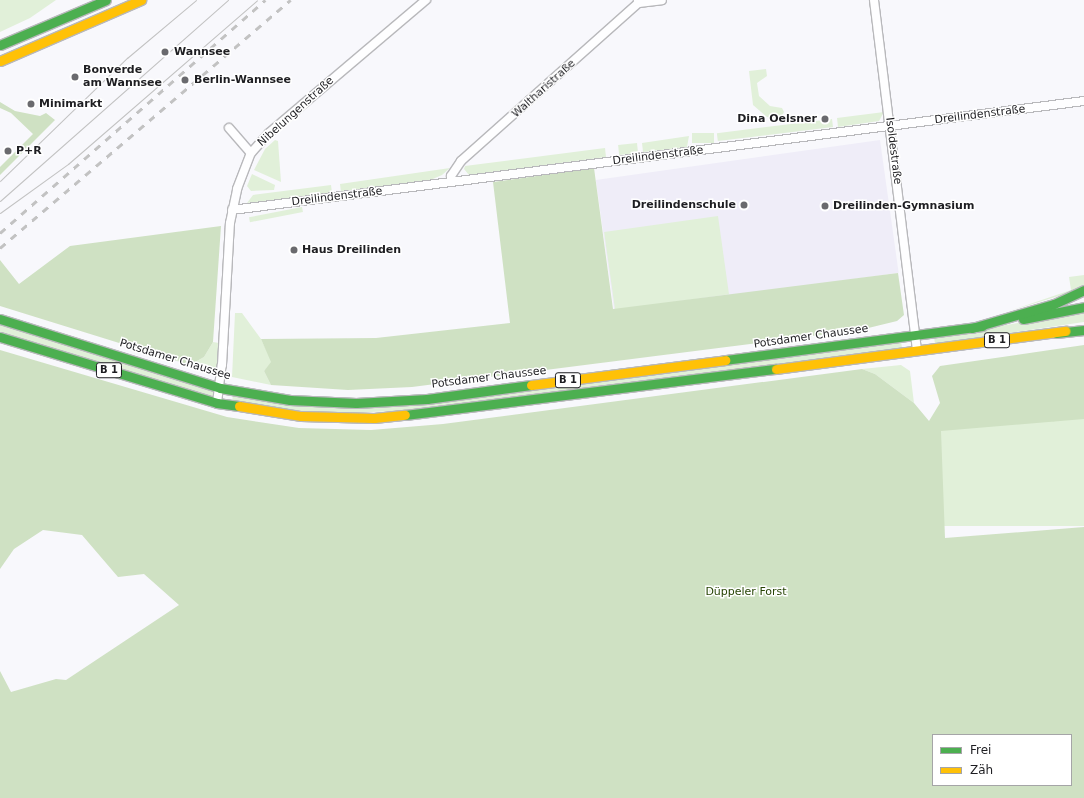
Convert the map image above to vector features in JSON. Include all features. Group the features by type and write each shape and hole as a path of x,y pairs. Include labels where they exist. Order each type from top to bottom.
{"main road":[{"path":"0,45 106,0"},
{"path":"0,61 141,0"},
{"path":"972,328 1054,304 1082,292"},
{"name":"Potsdamer Chaussee","path":"0,319 220,388 302,401 405,401 972,328 1084,307"},
{"name":"B 1","path":"0,337 217,403 301,416 336,418 398,416 1056,333 1084,326"},
{"path":"1056,333 1084,330"}],"street":[{"name":"Nibelungenstraße","path":"217,403 220,388 230,223 237,189 251,153 269,133 426,0"},
{"path":"640,1 662,0"},
{"name":"Isoldestraße","path":"874,0 917,350"},
{"name":"Waltharistraße","path":"451,182 451,176 461,161 640,1"},
{"name":"Dreilindenstraße","path":"232,210 1084,102"},
{"path":"229,128 251,153"}],"shaded area":[{"name":"Dreilindenschule","path":"880,140 899,273 614,313 596,180"}],"green space":[{"path":"0,0 56,0 30,18 0,32"},
{"path":"766,69 767,76 757,83 759,96 770,106 782,108 784,112 780,119 767,117 753,105 749,71"},
{"path":"0,102 15,111 40,116 46,113 55,120 0,175 0,167 33,134 11,113 0,108"},
{"path":"884,112 879,121 838,127 837,118"},
{"path":"832,119 833,127 718,141 717,133"},
{"path":"692,133 714,133 714,143 692,143"},
{"path":"689,136 687,147 643,152 642,143"},
{"path":"275,140 278,141 281,182 254,170 265,149"},
{"path":"637,143 638,153 619,155 618,145"},
{"path":"605,148 606,157 469,175 464,169 465,166"},
{"path":"450,168 442,175 428,181 341,192 340,184"},
{"path":"594,168 613,309 898,273 904,315 897,321 860,330 412,387 348,390 271,385 264,371 271,362 261,339 376,338 510,323 493,182"},
{"path":"252,174 275,185 274,190 251,191 247,186"},
{"path":"331,185 332,193 247,203 253,195"},
{"path":"302,207 303,212 250,222 249,217"},
{"path":"718,216 729,294 615,310 604,232"},
{"path":"221,226 213,342 204,357 190,365 0,306 0,260 19,284 70,246"},
{"path":"1084,275 1084,286 1072,292 1009,311 1071,290 1069,277"},
{"path":"1084,312 1084,322 935,344 934,337"},
{"path":"235,313 242,313 261,339 272,362 264,371 271,385 232,377"},
{"path":"0,323 214,390 213,397 0,334"},
{"path":"901,341 902,348 438,409 326,414 232,402 233,394 320,406"},
{"path":"213,342 219,343 217,373 190,365 204,357"},
{"name":"Düppeler Forst","path":"1084,345 1084,419 941,431 945,538 1084,527 1084,798 0,798 0,671 11,692 56,679 66,680 179,605 144,574 118,577 82,535 43,530 14,549 0,569 0,350 227,417 299,428 371,430 443,424 862,369 875,374 914,403 929,421 940,403 932,376 940,366"},
{"path":"901,365 910,371 914,403 875,374 862,369"},
{"path":"940,419 1084,419 1084,526 940,526"}],"tram line":[{"path":"0,181 127,58 196,0"},
{"path":"0,201 228,0"},
{"path":"0,213 68,164 257,0"}],"railway":[{"path":"0,233 265,0"},
{"path":"0,248 290,0"}],"traffic: fast":[{"path":"0,45 106,0"},
{"path":"972,328 1054,304 1084,290"},
{"path":"1023,319 1084,307"},
{"path":"0,319 220,388 290,400 356,403 427,399 531,385"},
{"path":"725,360 982,326"},
{"path":"1056,333 1084,330"},
{"path":"0,337 217,403 239,406"},
{"path":"405,415 776,369"}],"traffic: slow":[{"path":"0,61 141,0"},
{"path":"776,369 1066,331"},
{"path":"531,385 725,360"},
{"path":"239,406 301,416 374,418 405,415"}],"place":[{"name":"Wannsee","path":"165,52"},
{"name":"Bonverde am Wannsee","path":"75,77"},
{"name":"Berlin-Wannsee","path":"185,80"},
{"name":"Minimarkt","path":"31,104"},
{"name":"Dina Oelsner","path":"825,119"},
{"name":"P+R","path":"8,151"},
{"name":"Dreilindenschule","path":"744,205"},
{"name":"Dreilinden-Gymnasium","path":"825,206"},
{"name":"Haus Dreilinden","path":"294,250"}]}
